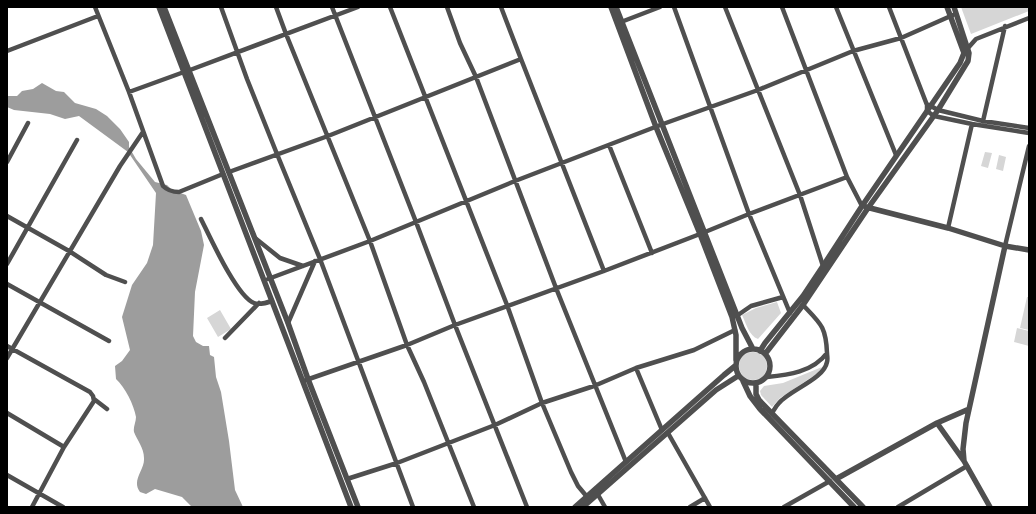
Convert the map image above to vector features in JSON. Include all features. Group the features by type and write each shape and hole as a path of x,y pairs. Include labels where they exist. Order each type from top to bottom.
{"street":[{"path":"94,7 129,92 163,186 174,192 179,192 276,154 328,136 521,59"},
{"path":"159,7 187,71"},
{"path":"164,7 226,173 288,323 305,380 351,507"},
{"path":"221,7 276,154 359,362 413,507"},
{"path":"276,7 370,241 407,345 474,507"},
{"path":"332,7 416,222 454,325 527,507"},
{"path":"129,92 238,53 358,7"},
{"path":"390,7 507,305 542,403 571,472 578,486 589,498"},
{"path":"446,7 460,43 476,76 594,386 626,462"},
{"path":"501,7 604,271"},
{"path":"611,7 656,127 703,233 746,336 753,349"},
{"path":"616,7 703,233 732,317 737,346 735,366 738,376 743,381 755,403 854,507"},
{"path":"621,22 660,7"},
{"path":"674,7 749,214 790,313"},
{"path":"725,7 800,195 823,266"},
{"path":"782,7 847,177 862,206 948,228 1005,246 1029,250"},
{"path":"836,7 896,155"},
{"path":"889,7 934,116 1029,133"},
{"path":"763,352 803,305 868,208 934,116 968,61 968,48 954,14 948,7"},
{"path":"763,352 765,342 790,313 823,266 896,155 958,66 964,53 954,14 954,7"},
{"path":"264,281 370,241 515,181 610,146 662,124 711,108 854,51 901,38 954,14"},
{"path":"7,51 98,16"},
{"path":"968,48 976,39 1005,26 1029,18"},
{"path":"983,120 1005,26"},
{"path":"929,107 983,120 1029,128"},
{"path":"7,162 28,123"},
{"path":"948,228 972,124"},
{"path":"7,358 69,251 143,132"},
{"path":"7,264 77,140"},
{"path":"610,146 652,253"},
{"path":"965,464 964,436 969,409 1029,146"},
{"path":"305,380 407,345 454,325 652,253 847,177"},
{"path":"232,187 264,281 358,507"},
{"path":"7,216 69,251 106,275 126,282"},
{"path":"201,219 223,263 240,291 251,301 259,303 272,301"},
{"path":"254,238 280,258 303,266"},
{"path":"288,323 318,260"},
{"path":"7,284 109,341"},
{"path":"738,315 751,306 783,297"},
{"path":"225,338 259,303"},
{"path":"772,413 778,403 786,396 812,380 821,372 827,362 826,338 822,326 813,314 803,305"},
{"path":"347,479 397,463 495,425 542,403 594,386 636,368 694,350 734,330"},
{"path":"7,346 90,392 94,399 107,408"},
{"path":"736,360 743,352 753,349 763,352 768,358 770,368 764,380 756,384 743,381"},
{"path":"766,377 784,376 810,368 821,360 827,353"},
{"path":"596,492 626,462 665,432 735,366"},
{"path":"636,368 665,432 710,507"},
{"path":"575,507 589,498 716,390 738,376"},
{"path":"756,384 756,394 759,400 863,507"},
{"path":"32,507 64,446 94,402 94,399"},
{"path":"836,479 937,423 969,409"},
{"path":"7,413 64,446"},
{"path":"937,423 965,464 990,507"},
{"path":"898,507 965,464"},
{"path":"7,475 63,507"},
{"path":"784,507 830,481"},
{"path":"596,492 605,507"},
{"path":"583,507 589,498"},
{"path":"690,507 705,498"}],"shaded area":[{"path":"961,7 1029,7 1029,11 971,34"},
{"path":"42,83 56,91 64,92 75,103 96,109 107,116 120,129 129,142 129,147 136,159 155,182 167,185 172,190 186,195 201,231 204,245 195,292 193,336 196,342 203,346 209,346 210,355 214,357 216,377 221,392 229,441 235,490 243,507 192,507 182,497 155,489 146,494 140,492 138,488 137,483 143,467 144,454 134,432 136,417 133,407 126,391 116,379 115,366 122,361 130,350 122,317 132,285 147,263 153,245 156,193 128,152 79,116 65,119 50,114 14,110 7,107 7,96 17,96 22,91 33,89"},
{"path":"985,152 992,153 988,168 981,166"},
{"path":"999,155 1006,157 1003,171 996,169"},
{"path":"1027,297 1029,297 1029,330 1020,328"},
{"path":"777,302 781,313 758,339 752,335 748,329 742,315 756,308"},
{"path":"220,310 231,329 218,337 207,318"},
{"path":"1017,328 1029,331 1029,346 1014,342"},
{"path":"753,352 763,356 767,366 763,376 753,380 743,376 739,366 743,356"},
{"path":"822,367 818,373 780,398 772,407 761,395 760,391 764,386 783,383"}]}
